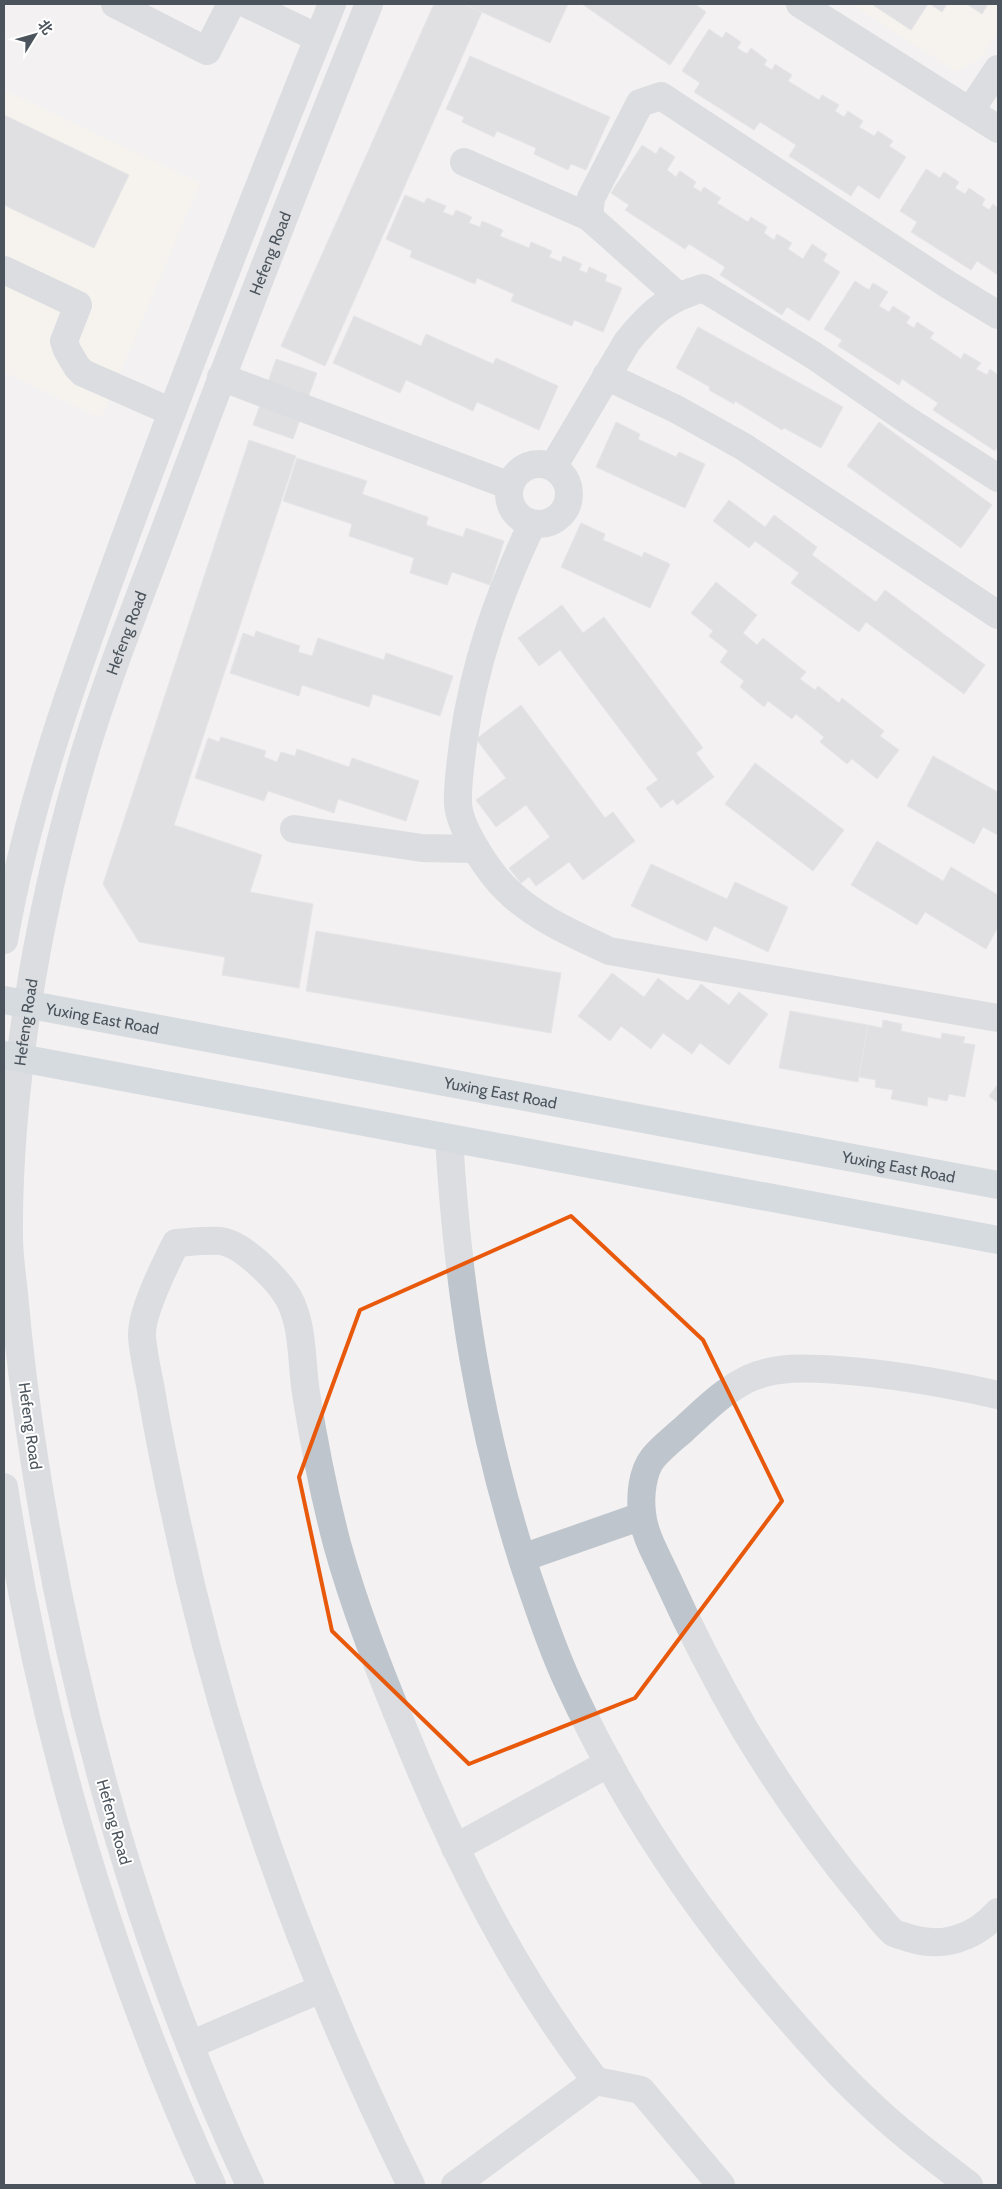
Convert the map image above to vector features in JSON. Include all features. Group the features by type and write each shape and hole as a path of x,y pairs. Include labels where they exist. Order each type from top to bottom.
{"main road":[{"name":"Yuxing East Road","path":"16,1002 998,1185"},
{"path":"12,1057 998,1240"}],"street":[{"path":"115,4 207,51 231,4"},
{"path":"247,4 318,38"},
{"name":"Hefeng Road","path":"4,940 28,828 54,737 84,648 172,412 332,4"},
{"name":"Hefeng Road","path":"250,2185 163,1977 132,1885 105,1794 65,1628 43,1516 29,1424 9,1238 12,1160 12,1057 16,1002 41,927 61,836 86,748 116,660 221,377 369,4"},
{"path":"800,4 998,129"},
{"path":"970,111 998,68"},
{"path":"590,217 590,198 640,103 661,96 998,315"},
{"path":"464,162 590,217 678,296"},
{"path":"4,270 78,305 64,341 77,367 83,374 172,412"},
{"path":"553,467 606,376 627,342 641,324 657,309 678,296 702,288 812,355 907,420 998,478"},
{"path":"606,376 676,409 744,446 998,615"},
{"path":"221,377 510,486"},
{"path":"534,464 544,464 553,467 562,475 568,486 567,504 556,519 544,524 532,524 513,510 509,498 510,486 515,475 525,467 534,464"},
{"path":"532,524 510,570 492,618 477,668 468,713 458,805 465,827 476,849 489,869 508,891 530,910 555,925 609,950 998,1018"},
{"path":"294,829 422,848 476,849"},
{"path":"449,1138 462,1298 475,1378 492,1457 540,1612 570,1687 638,1814 720,1934 766,1992 814,2047 865,2100 921,2148 969,2185"},
{"path":"411,2185 373,2109 321,1989 288,1904 251,1799 216,1685 186,1569 162,1452 142,1334 150,1301 176,1243 223,1241 243,1252 262,1266 288,1297 296,1315 319,1469 357,1609 380,1673 455,1848 503,1941 532,1989 573,2051 596,2081 641,2090 721,2185"},
{"path":"998,1395 929,1380 878,1373 807,1368 771,1372 752,1377 718,1397 652,1459 644,1478 641,1497 642,1516 646,1533 688,1625 726,1698 769,1770 844,1873 894,1933 922,1942 936,1943 956,1940 974,1933 990,1922 998,1912"},
{"path":"4,1487 27,1616 48,1710 72,1804 99,1896 131,1988 163,2071 212,2185"},
{"path":"522,1558 642,1516"},
{"path":"455,1848 609,1763"},
{"path":"190,2044 321,1989"},
{"path":"455,2185 596,2081"}],"highlighted area":[{"path":"571,1216 703,1340 782,1501 635,1698 469,1764 332,1631 299,1477 360,1310"}],"shaded area":[{"path":"851,4 998,4 998,31 979,60 955,71"},
{"path":"4,90 200,183 101,418 4,372"}],"building":[{"path":"434,4 464,4 482,12 325,366 281,346"},
{"path":"464,4 568,4 550,43"},
{"path":"582,4 695,4 706,12 670,65"},
{"path":"874,4 928,4 911,30"},
{"path":"930,4 947,4 942,12"},
{"path":"967,4 988,4 982,14"},
{"path":"709,29 722,38 726,32 741,42 737,48 747,54 751,48 767,60 764,65 772,70 775,64 792,75 788,81 819,100 822,95 839,105 835,111 844,117 848,111 863,121 859,127 874,136 878,131 893,141 889,146 906,157 879,199 858,185 851,196 789,156 796,145 760,122 754,130 694,92 700,83 682,71"},
{"path":"470,56 610,117 586,170 571,164 568,170 534,154 536,148 497,131 494,137 462,122 464,117 446,109"},
{"path":"4,115 129,175 94,248 4,205"},
{"path":"642,145 656,154 660,147 675,157 667,170 676,177 680,171 696,182 693,187 701,192 704,187 721,198 717,203 748,222 751,217 767,227 764,233 774,240 777,234 792,243 788,249 803,259 812,244 827,254 823,261 840,272 809,321 787,307 782,315 720,275 725,267 689,244 685,249 625,210 629,205 611,193"},
{"path":"926,169 940,178 944,172 959,182 955,188 965,194 969,188 985,199 982,205 989,210 993,204 998,208 998,275 977,261 971,270 911,232 917,222 900,211"},
{"path":"405,195 424,203 427,198 446,206 443,212 453,216 456,210 472,217 469,223 480,227 482,221 503,230 500,236 529,248 531,242 552,251 549,257 561,262 563,256 582,264 579,270 587,273 589,267 607,275 605,281 622,288 603,332 574,320 572,326 511,301 514,294 477,278 475,284 410,257 412,251 386,239"},
{"path":"855,281 869,290 873,283 888,292 879,306 889,312 893,306 910,317 906,323 914,328 917,322 934,333 930,338 961,359 964,353 981,363 976,369 987,375 990,369 998,375 998,445 995,451 933,410 938,403 902,379 899,385 838,346 842,340 824,329"},
{"path":"354,316 421,346 426,334 493,364 496,358 558,386 539,430 477,402 473,411 406,380 400,393 333,363"},
{"path":"698,327 843,407 821,448 784,428 782,430 735,401 734,404 709,390 710,387 676,368"},
{"path":"276,359 317,373 293,439 253,425"},
{"path":"616,422 640,434 638,439 676,457 679,452 705,464 685,508 596,467"},
{"path":"879,422 992,505 961,548 847,466"},
{"path":"249,440 296,456 174,825 262,855 250,892 313,904 299,988 222,975 225,957 139,942 103,884"},
{"path":"297,458 367,481 362,494 428,517 426,525 463,537 466,528 504,541 490,585 452,572 447,585 410,573 414,558 349,536 352,524 283,501"},
{"path":"729,500 765,527 774,515 817,547 812,555 876,602 885,590 985,665 964,694 866,622 859,632 791,583 799,573 755,541 749,548 713,521"},
{"path":"581,523 605,534 603,540 642,557 644,552 670,564 650,608 561,567"},
{"path":"716,582 757,615 743,633 757,645 763,638 806,672 800,679 815,690 818,686 839,703 842,698 884,731 880,736 899,750 877,779 852,759 847,764 820,742 824,737 796,714 792,719 768,701 764,707 740,687 744,681 720,662 728,651 709,636 713,631 691,613"},
{"path":"562,605 583,633 604,617 703,748 696,753 714,777 677,805 673,799 661,808 646,788 658,780 560,650 539,666 518,638"},
{"path":"256,631 300,646 298,652 312,656 318,638 384,660 386,653 453,676 440,716 373,694 369,707 302,685 299,696 230,673 243,633 254,637"},
{"path":"521,705 605,818 613,812 635,841 583,880 569,862 536,886 529,877 521,883 509,868 550,837 526,805 496,827 476,800 506,778 476,739"},
{"path":"221,737 266,751 264,757 277,762 281,752 295,756 297,749 349,767 352,758 419,781 406,821 338,799 334,813 268,791 264,801 195,778 208,738 219,742"},
{"path":"933,756 998,792 998,835 983,827 974,844 907,806"},
{"path":"755,763 844,830 813,871 725,804"},
{"path":"877,841 943,881 951,867 998,895 998,927 986,949 925,912 917,925 851,885"},
{"path":"651,864 727,899 735,882 788,907 768,952 714,926 707,941 631,906"},
{"path":"316,931 561,973 551,1033 306,991"},
{"path":"612,973 644,997 658,978 688,1001 701,984 729,1005 739,992 768,1014 729,1065 700,1043 692,1054 663,1033 651,1049 621,1026 610,1041 578,1016"},
{"path":"790,1011 868,1025 858,1082 779,1068"},
{"path":"883,1020 902,1024 901,1031 941,1039 942,1033 965,1037 963,1043 975,1045 965,1097 949,1094 947,1101 928,1097 927,1106 891,1099 893,1090 875,1087 876,1080 859,1077 868,1025 882,1028"},
{"path":"998,1084 998,1103 989,1096"}]}
